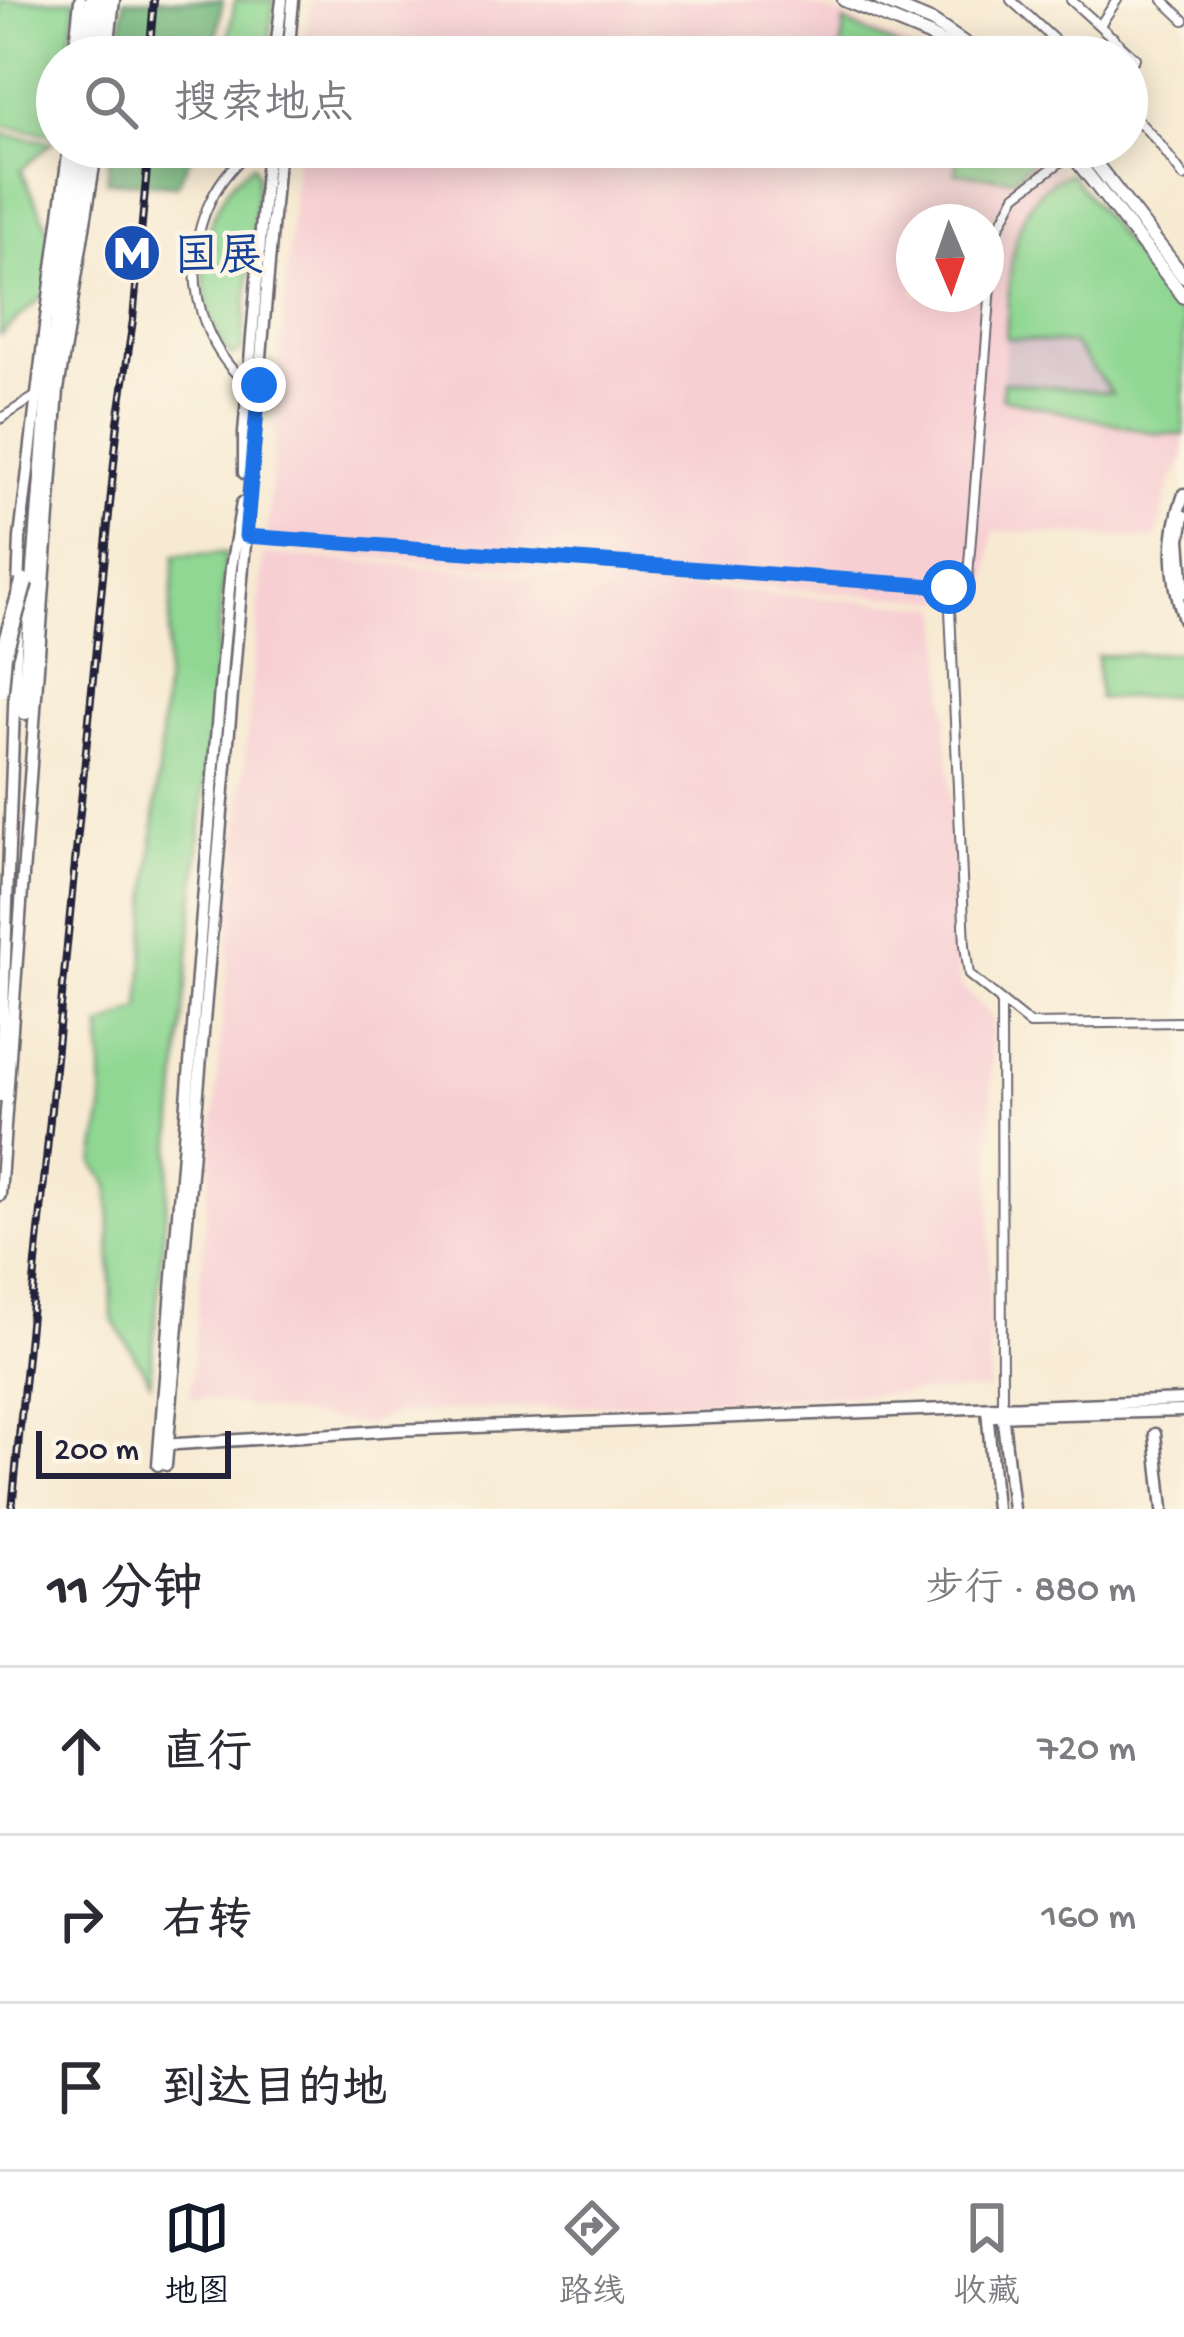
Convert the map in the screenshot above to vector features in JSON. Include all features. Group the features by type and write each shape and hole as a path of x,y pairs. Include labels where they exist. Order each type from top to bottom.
{"highway":[{"path":"88,36 93,0"},
{"path":"101,36 109,0"},
{"path":"66,168 24,582 21,711 51,375 81,168"},
{"path":"0,689 3,655 24,582"}],"main road":[{"path":"844,0 932,36"},
{"path":"880,0 954,36"},
{"path":"1088,168 1184,298"},
{"path":"1090,168 1184,277"}],"street":[{"path":"76,36 80,0"},
{"path":"108,36 109,0"},
{"path":"277,36 281,0"},
{"path":"290,36 293,0"},
{"path":"1011,0 1050,36"},
{"path":"1072,0 1112,36"},
{"path":"1100,25 1117,0"},
{"path":"1163,0 1184,20"},
{"path":"1148,134 1184,177"},
{"path":"0,1096 20,538 65,168"},
{"path":"0,1196 58,390 94,168"},
{"path":"232,168 214,195 197,238 196,296 206,330 231,370 248,385"},
{"path":"162,1465 227,610 242,511 266,168"},
{"path":"162,1444 278,168"},
{"path":"246,536 967,589 995,235 1016,195 1050,168"},
{"path":"0,418 38,395"},
{"path":"1184,494 1171,548 1184,620"},
{"path":"1184,516 1180,559 1184,592"},
{"path":"949,587 969,975 1030,1024 1184,1022"},
{"path":"1000,1002 1002,1410 1013,1509"},
{"path":"162,1444 395,1430 1184,1400"},
{"path":"1002,1410 1184,1411"},
{"path":"987,1411 996,1509"},
{"path":"1155,1434 1162,1509"}],"shaded area":[{"path":"312,0 792,0 886,36 307,36"},
{"path":"295,168 1058,168 1063,174 1026,212 1016,234 1002,398 1155,433 1184,435 1184,458 1170,483 1156,539 993,531 987,604 359,558 266,545"},
{"path":"1006,338 1073,344 1113,394 1003,382"},
{"path":"263,554 941,607 960,985 992,1017 989,1390 397,1413 365,1425 190,1397"}],"green space":[{"path":"0,0 76,0 71,36 36,36 36,132 0,126"},
{"path":"124,0 223,0 217,36 121,36"},
{"path":"235,0 274,0 270,36 229,36"},
{"path":"844,22 874,36 843,36"},
{"path":"0,134 36,140 36,156 21,170 60,253 57,283 0,335"},
{"path":"108,168 186,168 177,185 107,181"},
{"path":"249,168 258,175 242,351 231,356 218,335 204,283 210,228 234,181"},
{"path":"956,168 1024,168 1014,178 956,173"},
{"path":"1070,173 1184,320 1184,435 1155,433 1002,398 1003,382 1112,393 1073,344 1006,338 1011,267 1022,220 1049,184"},
{"path":"226,553 150,1381 112,1318 109,1186 94,1163 103,1110 101,1027 140,1009 175,555"},
{"path":"1184,652 1184,695 1099,699 1097,656"}],"railway":[{"path":"151,36 154,0"},
{"path":"12,1509 147,168"}],"place":[{"name":"国展","path":"132,253"}],"route":[{"path":"259,385 246,536 949,587"}]}
